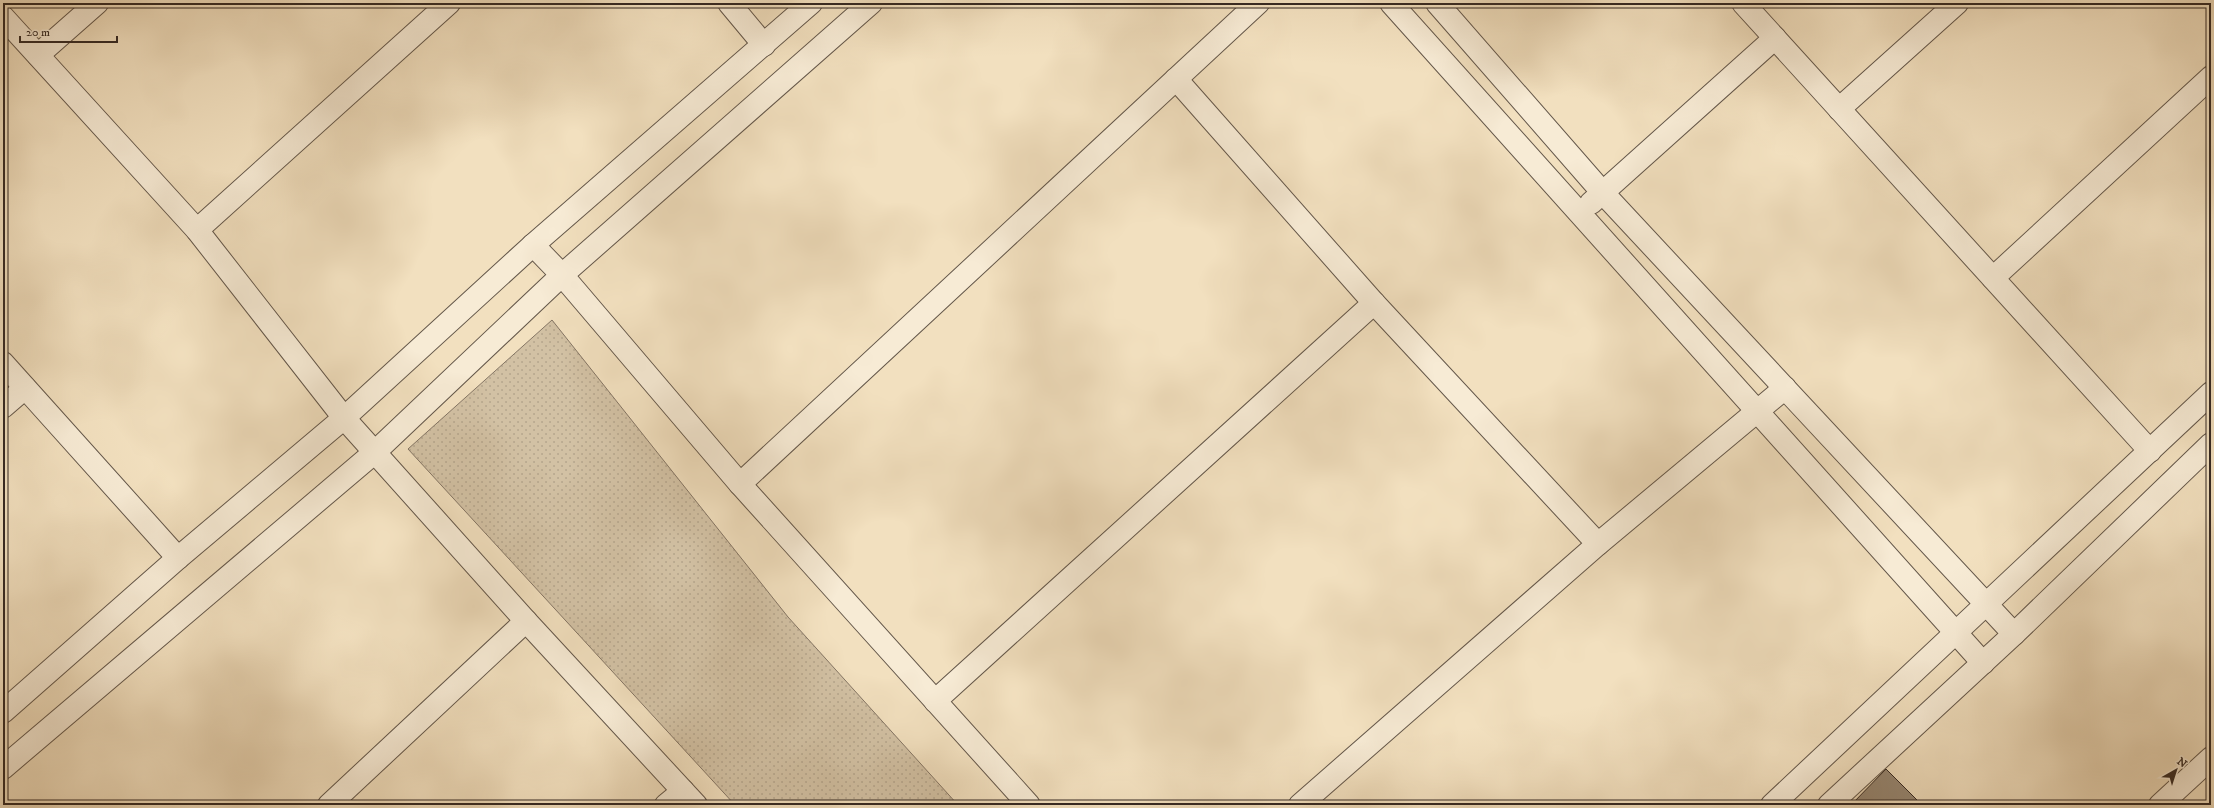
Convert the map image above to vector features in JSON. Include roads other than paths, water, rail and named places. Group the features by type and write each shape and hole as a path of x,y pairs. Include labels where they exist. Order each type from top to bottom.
{"street":[{"path":"38,55 97,3"},
{"path":"198,230 449,3"},
{"path":"729,3 764,45"},
{"path":"3,712 178,558 344,418 533,246 811,3"},
{"path":"3,768 375,452 562,275 871,3"},
{"path":"740,484 1258,3"},
{"path":"1391,3 1983,663"},
{"path":"1437,3 1603,193 2014,634"},
{"path":"1743,3 2150,451"},
{"path":"1839,109 1957,3"},
{"path":"3,17 198,230 344,418 526,621 690,798 666,805"},
{"path":"1580,212 1775,38"},
{"path":"1992,278 2211,77"},
{"path":"1176,79 1374,303 1598,544"},
{"path":"533,246 562,275 740,484 1025,803"},
{"path":"935,701 1374,303"},
{"path":"3,363 178,558"},
{"path":"3,407 25,388"},
{"path":"1300,805 1598,544 1785,388"},
{"path":"1772,805 2211,393"},
{"path":"1829,805 2014,634 2211,444"},
{"path":"329,805 526,621"},
{"path":"2160,805 2211,758"}]}
